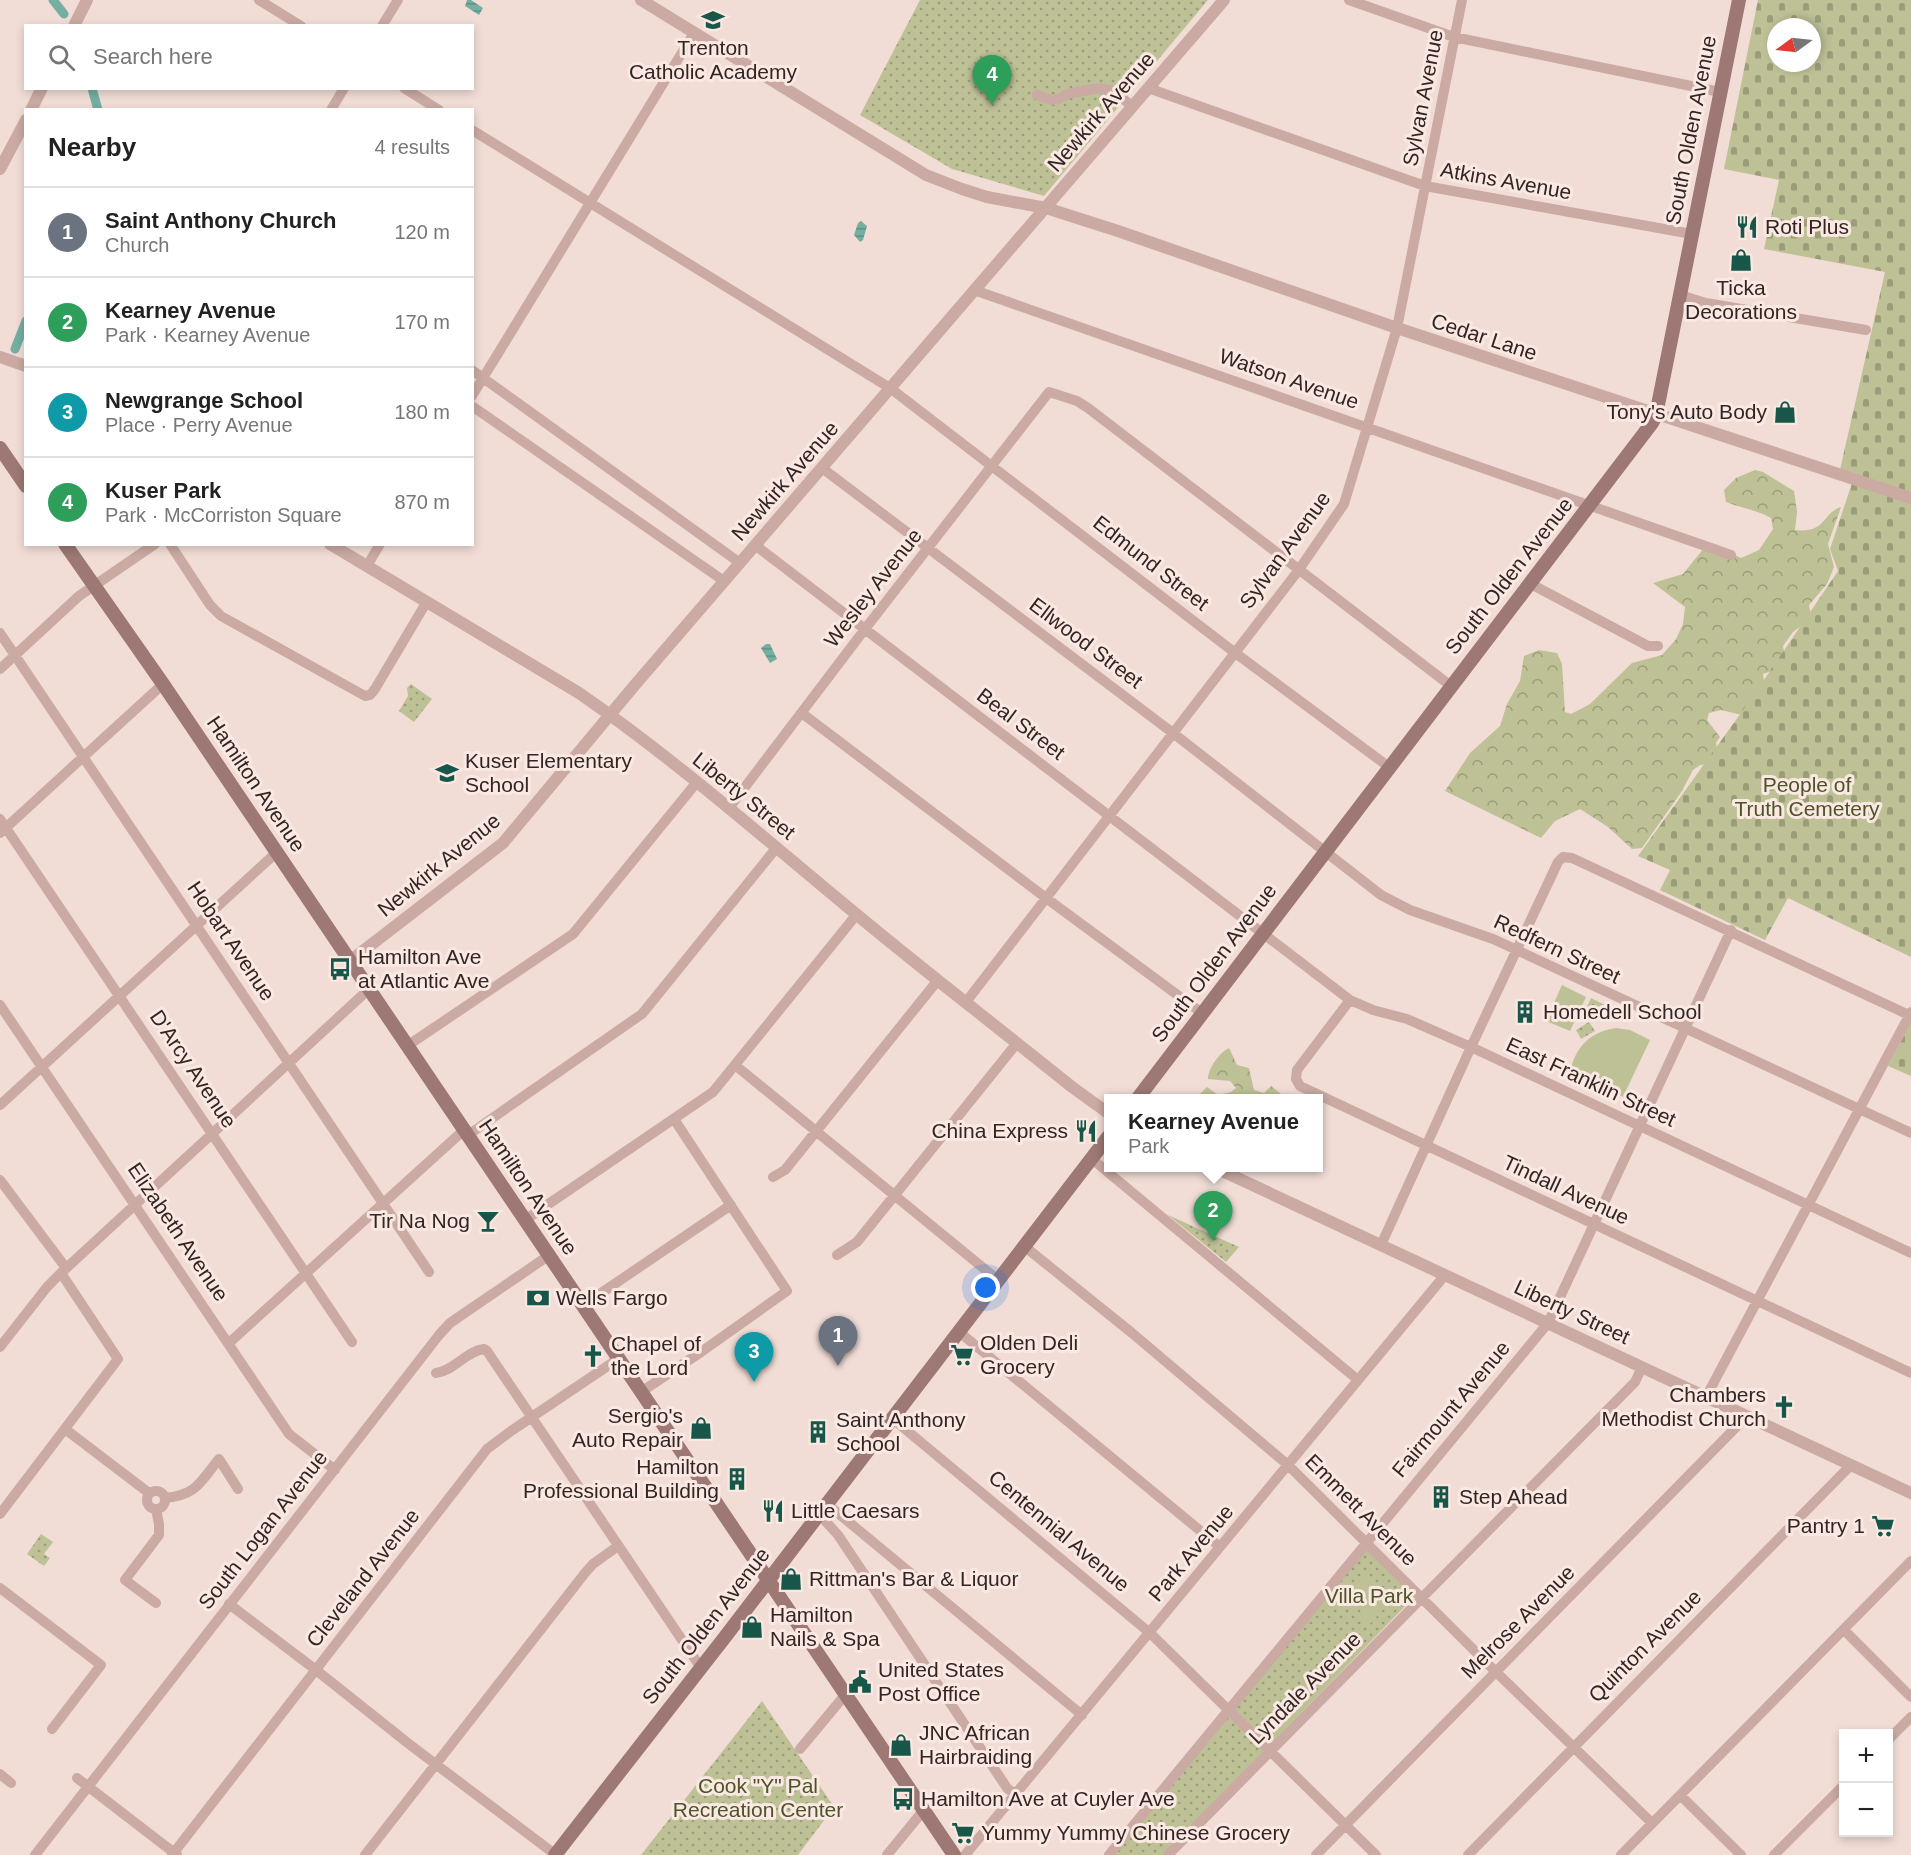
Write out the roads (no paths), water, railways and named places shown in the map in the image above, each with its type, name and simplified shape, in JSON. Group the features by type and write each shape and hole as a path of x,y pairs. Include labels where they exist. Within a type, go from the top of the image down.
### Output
{"main road":[{"name":"South Olden Avenue","path":"1141,1094 1652,423 1656,415 1739,0"},
{"path":"0,448 24,483"},
{"name":"Hamilton Avenue","path":"66,546 277,852 954,1855"},
{"name":"South Olden Avenue","path":"555,1855 1104,1142"}],"street":[{"path":"75,24 87,0"},
{"path":"259,0 298,24"},
{"path":"383,24 398,0"},
{"name":"Cedar Lane","path":"641,0 926,175 987,197 1046,208 1656,415 1911,498"},
{"name":"Newkirk Avenue","path":"350,960 503,843 724,581 1224,0"},
{"path":"1349,0 1454,37 1720,93"},
{"name":"Sylvan Avenue","path":"966,1002 1298,571 1344,504 1397,328 1462,0"},
{"path":"474,393 694,33"},
{"path":"1037,95 1052,100 1082,90 1099,88 1113,91 1132,106"},
{"name":"Atkins Avenue","path":"1148,88 1425,186 1692,234"},
{"path":"32,108 41,90"},
{"path":"332,108 343,90"},
{"path":"407,90 436,108"},
{"path":"0,170 24,124"},
{"name":"Edmund Street","path":"474,131 890,388 1234,652 1389,767"},
{"name":"Watson Avenue","path":"974,290 1731,555"},
{"path":"1680,295 1706,303 1866,330"},
{"path":"0,357 23,364"},
{"path":"474,371 740,563"},
{"name":"Wesley Avenue","path":"729,808 1049,392 1077,401 1088,408 1298,571"},
{"path":"474,407 724,581"},
{"name":"Ellwood Street","path":"822,468 1326,850"},
{"name":"Beal Street","path":"755,545 1263,933"},
{"path":"0,669 93,586 152,546"},
{"path":"171,546 210,604 221,616 359,694 370,695 426,603"},
{"name":"Liberty Street","path":"333,546 579,693 610,715 697,782 856,914 1104,1111"},
{"path":"367,566 379,546"},
{"path":"1298,571 1451,686"},
{"path":"1529,583 1648,646 1658,646"},
{"name":"Hobart Avenue","path":"0,633 429,1272"},
{"path":"2,826 83,757 163,684"},
{"path":"803,714 1202,1013"},
{"path":"407,1046 573,934 697,782"},
{"name":"D'Arcy Avenue","path":"2,826 120,996 352,1342"},
{"path":"229,1343 383,1203 466,1133 642,1014 777,847"},
{"name":"Redfern Street","path":"1326,850 1381,895 1396,904 1493,939 1911,1133"},
{"path":"0,1105 277,852"},
{"path":"1381,1245 1471,1047 1558,862 1563,857 1572,858 1910,1014 1706,1397"},
{"path":"525,1220 713,1092 856,914"},
{"name":"Fairmount Avenue","path":"1109,1855 1548,1323 1731,930"},
{"name":"East Franklin Street","path":"1263,933 1350,1000 1373,1010 1407,1019 1471,1047 1911,1252"},
{"path":"773,1177 783,1172 938,980"},
{"path":"0,1347 47,1287 64,1270 369,989"},
{"name":"Tindall Avenue","path":"1316,1094 1300,1086 1296,1079 1297,1070 1350,1000"},
{"name":"Elizabeth Avenue","path":"0,1005 292,1438 335,1470"},
{"path":"837,1256 857,1242 1017,1043"},
{"path":"735,1065 998,1280"},
{"name":"Tindall Avenue","path":"1323,1097 1911,1373"},
{"path":"641,1392 787,1291 674,1119"},
{"path":"1092,1159 1104,1169"},
{"path":"1108,1172 1358,1380"},
{"name":"Liberty Street","path":"1227,1172 1911,1493"},
{"path":"0,1180 64,1270 118,1359 0,1514"},
{"path":"582,1306 730,1205"},
{"name":"Emmett Avenue","path":"1024,1246 1132,1333 1288,1465 1652,1823"},
{"name":"South Logan Avenue","path":"34,1855 385,1403 450,1323 548,1256"},
{"name":"Park Avenue","path":"965,1855 1445,1275"},
{"path":"958,1331 1221,1547"},
{"path":"436,1373 448,1370 478,1350 487,1351 701,1668"},
{"name":"Cleveland Avenue","path":"174,1854 487,1449 618,1359"},
{"name":"Lyndale Avenue","path":"1168,1855 1635,1382 1642,1367"},
{"name":"Melrose Avenue","path":"1316,1855 1747,1416"},
{"name":"Centennial Avenue","path":"893,1419 1150,1633 1376,1855"},
{"path":"65,1429 149,1494"},
{"path":"165,1498 179,1497 191,1492 219,1459 238,1489"},
{"name":"Quinton Avenue","path":"1468,1855 1851,1465"},
{"path":"156,1509 148,1504 149,1494 159,1491 165,1498"},
{"path":"156,1509 164,1504 165,1498"},
{"path":"156,1509 159,1535 125,1580 156,1603"},
{"path":"823,1509 861,1532 1082,1715"},
{"path":"823,1509 831,1526 1007,1788 1016,1795"},
{"path":"842,1542 848,1534 861,1532"},
{"path":"365,1855 585,1573 593,1564 618,1546"},
{"path":"1621,1855 1911,1561"},
{"path":"0,1588 101,1665 52,1729"},
{"path":"229,1604 555,1855"},
{"path":"1844,1630 1911,1697"},
{"path":"800,1749 845,1695"},
{"path":"1893,1735 1911,1717"},
{"path":"0,1774 11,1783"},
{"path":"77,1778 174,1854"},
{"path":"1774,1855 1839,1790"},
{"path":"1680,1794 1741,1855"},
{"path":"887,1855 923,1810"}],"water":[{"path":"467,0 483,8 479,15 465,6"},
{"path":"861,221 867,226 863,240 860,242 854,235"},
{"path":"770,644 777,659 770,663 761,648"}],"waterway":[{"path":"53,0 64,14"},
{"path":"93,90 97,108"},
{"path":"15,349 24,326"}],"place":[{"name":"Trenton Catholic Academy","path":"713,20"},
{"name":"Kuser Park","path":"992,105"},
{"name":"Roti Plus","path":"1747,227"},
{"name":"Ticka Decorations","path":"1741,260"},
{"name":"Tony's Auto Body","path":"1785,412"},
{"name":"Kuser Elementary School","path":"447,773"},
{"name":"Hamilton Ave at Atlantic Ave","path":"340,969"},
{"name":"Homedell School","path":"1525,1012"},
{"name":"China Express","path":"1086,1131"},
{"name":"Tir Na Nog","path":"488,1221"},
{"name":"Kearney Avenue","path":"1213,1241"},
{"name":"Wells Fargo","path":"538,1298"},
{"name":"Olden Deli Grocery","path":"962,1355"},
{"name":"Chapel of the Lord","path":"593,1356"},
{"name":"Saint Anthony Church","path":"838,1366"},
{"name":"Newgrange School","path":"754,1382"},
{"name":"Chambers Methodist Church","path":"1784,1407"},
{"name":"Sergio's Auto Repair","path":"701,1428"},
{"name":"Saint Anthony School","path":"818,1432"},
{"name":"Hamilton Professional Building","path":"737,1479"},
{"name":"Step Ahead","path":"1441,1497"},
{"name":"Little Caesars","path":"773,1511"},
{"name":"Pantry 1","path":"1883,1526"},
{"name":"Rittman's Bar & Liquor","path":"791,1579"},
{"name":"Hamilton Nails & Spa","path":"752,1627"},
{"name":"United States Post Office","path":"860,1682"},
{"name":"JNC African Hairbraiding","path":"901,1745"},
{"name":"Hamilton Ave at Cuyler Ave","path":"903,1799"},
{"name":"Yummy Yummy Chinese Grocery","path":"963,1833"}],"park label":[{"name":"People of Truth Cemetery","path":"1807,797"},
{"name":"Villa Park","path":"1369,1596"},
{"name":"Cook \"Y\" Pal Recreation Center","path":"758,1798"}]}
